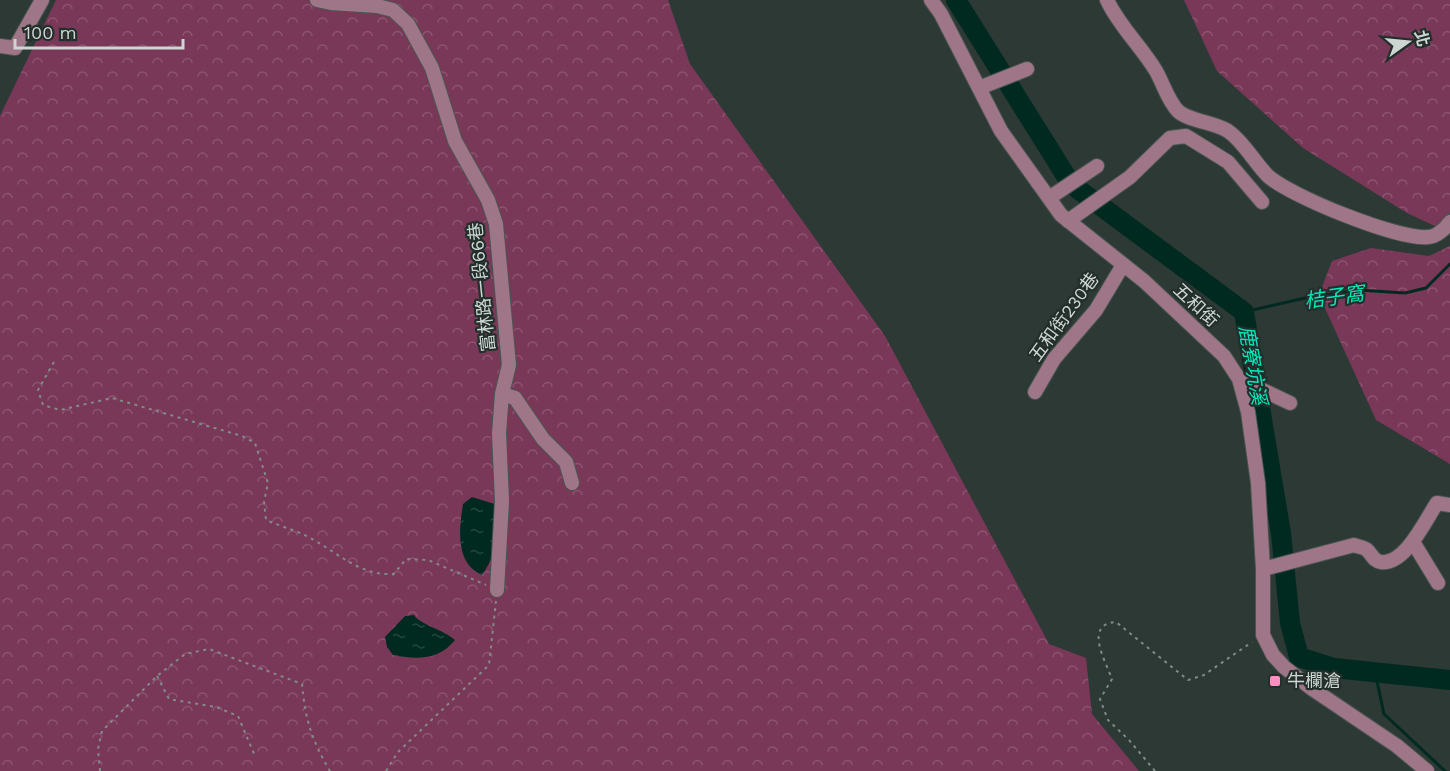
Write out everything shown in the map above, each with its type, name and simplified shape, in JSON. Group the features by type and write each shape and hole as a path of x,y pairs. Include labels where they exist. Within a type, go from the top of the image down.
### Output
{"street":[{"path":"0,46 15,48 42,0"},
{"name":"富林路一段66巷","path":"317,0 377,6 393,10 408,24 432,68 455,141 488,200 496,224 509,365 502,394 499,433 502,501 497,590"},
{"name":"五和街","path":"931,0 941,14 1001,131 1049,198 1069,220 1224,356 1239,379 1248,411 1258,483 1263,569 1263,635"},
{"path":"1107,0 1114,15 1155,70 1177,110 1184,115 1213,123 1231,133 1269,177 1297,194 1385,229 1414,237 1431,237 1450,222"},
{"path":"979,88 1027,69"},
{"path":"1069,220 1122,183 1170,138 1186,136 1228,162 1262,202"},
{"path":"1049,198 1097,166"},
{"name":"五和街230巷","path":"1035,392 1054,359 1096,310 1123,265"},
{"path":"1239,379 1290,403"},
{"path":"502,394 514,398 543,438 566,462 572,483"},
{"path":"1263,569 1354,545 1366,549 1375,560 1381,562 1405,553 1437,503 1450,505"},
{"path":"1413,542 1438,583"},
{"path":"1263,635 1274,656 1284,667 1397,746 1427,771"}],"path":[{"path":"54,362 38,390 43,405 60,410 112,398 242,436 255,443 268,483 264,502 266,520 312,538 348,562 377,575 394,574 406,559 428,560 497,590 489,665 398,752 386,771"},
{"path":"1155,771 1129,740 1108,720 1100,699 1112,679 1097,640 1100,630 1107,623 1116,622 1188,680 1204,675 1263,635"},
{"path":"100,771 98,749 102,731 157,676 185,654 209,649 302,684 304,711 315,746 330,771"},
{"path":"157,676 169,699 216,707 238,716 255,756"}],"green space":[{"path":"56,0 668,0 690,64 885,336 1049,644 1086,658 1092,714 1139,771 0,771 0,116"},
{"path":"1184,0 1450,0 1450,233 1407,213 1303,148 1217,71"},
{"path":"1450,246 1450,464 1376,420 1319,295 1332,261 1371,248 1429,256"}],"water":[{"path":"472,497 498,505 494,550 482,575 473,570 467,562 461,544 460,524 463,504"},
{"path":"414,615 455,640 449,647 427,657 411,658 393,655 387,647 385,637 405,616"}],"waterway":[{"name":"鹿寮坑溪","path":"956,0 1071,184 1244,312 1281,533 1290,623 1299,657 1334,668 1450,680"},
{"name":"桔子窩","path":"1244,312 1305,298 1358,290 1405,293 1426,288 1450,264"},
{"path":"1375,672 1384,714 1445,771"}],"place":[{"name":"牛欄滄","path":"1275,681"}]}
